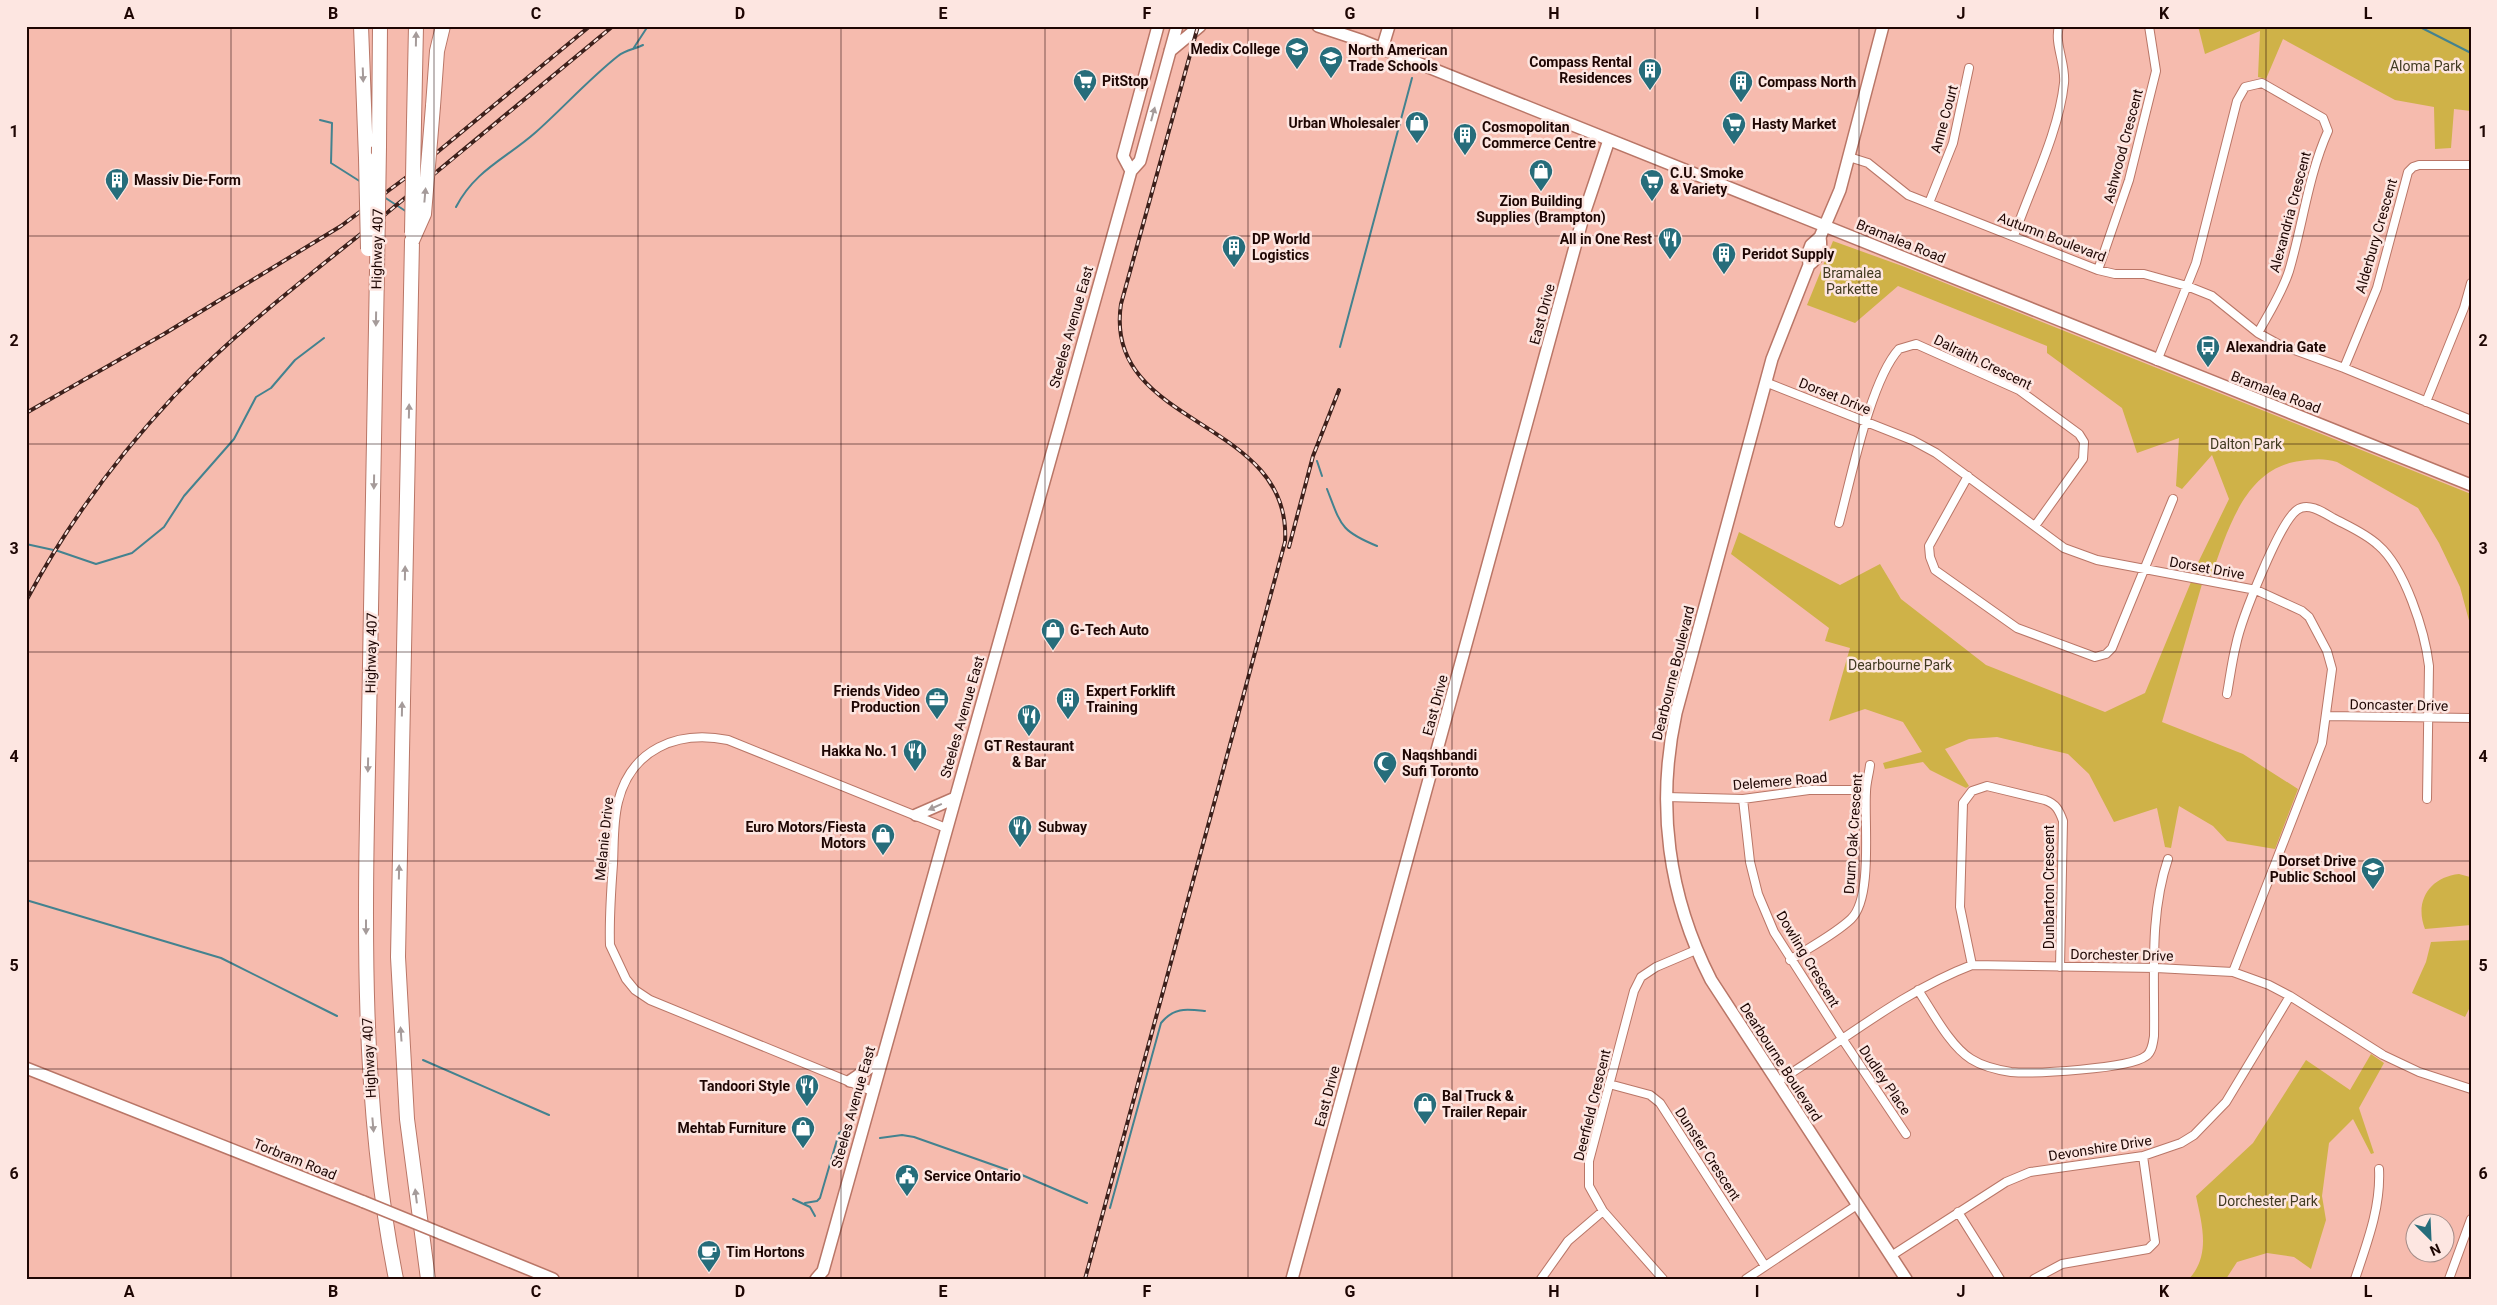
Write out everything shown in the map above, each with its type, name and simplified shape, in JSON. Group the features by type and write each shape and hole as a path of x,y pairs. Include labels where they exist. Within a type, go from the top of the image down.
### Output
{"highway":[{"path":"361,26 368,253 376,270"},
{"name":"Highway 407","path":"380,26 366,876 367,1014 376,1153 396,1279"},
{"path":"416,26 398,956 407,1119 428,1279"},
{"path":"412,241 424,214 437,50 443,26"}],"main road":[{"name":"Steeles Avenue East","path":"822,1276 872,1091 1130,171 1140,161 1177,26"},
{"path":"1170,51 1200,26"},
{"name":"Bramalea Road","path":"1318,26 1382,49 2471,485"},
{"path":"1382,49 1389,26"},
{"name":"Dearbourne Boulevard","path":"1883,26 1840,190 1820,237 1822,249 1818,257 1809,265 1779,340 1765,382 1676,713 1668,755 1666,797 1672,867 1683,914 1696,950 1718,993 1906,1279"},
{"name":"Steeles Avenue East","path":"1130,171 1123,156 1154,29"},
{"name":"East Drive","path":"1292,1279 1584,214 1609,140"},
{"path":"916,815 955,798"},
{"path":"850,1080 882,1060"},
{"name":"Torbram Road","path":"26,1068 553,1279"}],"street":[{"path":"2014,236 2045,153 2061,100 2064,82 2059,26"},
{"name":"Ashwood Crescent","path":"2098,270 2129,180 2156,71 2149,26"},
{"name":"Anne Court","path":"1929,203 1953,143 1969,68"},
{"name":"Alexandria Crescent","path":"2187,286 2196,263 2237,101 2245,88 2262,83 2323,118 2328,131 2315,160 2289,270 2282,290 2258,333"},
{"name":"Autumn Boulevard","path":"1849,157 1868,163 1908,195 2098,270 2114,274 2144,274 2187,286 2212,296 2258,333 2304,354 2344,368 2471,420"},
{"name":"Alderbury Crescent","path":"2344,368 2377,288 2408,172 2413,167 2419,165 2471,165"},
{"path":"2426,402 2464,308 2471,283"},
{"path":"2158,361 2187,286"},
{"name":"Dalraith Crescent","path":"1867,422 1875,395 1892,356 1899,349 1907,345 1916,344 1927,348 2019,390 2079,434 2084,442 2083,459 2079,466 2035,526"},
{"name":"Dorset Drive","path":"1765,382 1867,422 1936,453 2069,550 2097,560 2256,590 2302,610 2315,624 2332,669 2327,716 2318,758 2233,972"},
{"path":"1839,523 1867,422"},
{"path":"1968,476 1929,546 1935,570 1979,603 2017,628 2095,657 2106,654 2112,648 2173,499"},
{"path":"2227,694 2236,645 2256,590 2284,528 2297,511 2303,508 2316,509 2369,537 2385,552 2401,579 2418,619 2426,645 2428,666 2427,799"},
{"name":"Doncaster Drive","path":"2327,716 2471,718"},
{"name":"Melanie Drive","path":"872,1091 850,1080 664,1006 643,995 630,984 618,966 610,944 617,804 630,773 654,750 682,738 707,736 728,740 946,828"},
{"name":"Drum Oak Crescent","path":"1790,960 1851,920 1859,909 1866,859 1866,790 1870,765"},
{"name":"Dunbarton Crescent","path":"1972,965 1960,907 1964,803 1972,791 1987,786 2044,800 2053,803 2059,810 2063,821 2060,967"},
{"name":"Delemere Road","path":"1666,797 1743,799 1809,790 1866,790"},
{"name":"Dowling Crescent","path":"1743,799 1750,862 1758,894 1774,932 1790,960 1843,1040"},
{"path":"1918,990 1960,1050 1973,1060 2012,1072 2066,1072 2134,1062 2147,1056 2152,1047 2154,1036 2156,908 2159,886 2168,859"},
{"name":"Deerfield Crescent","path":"1663,1279 1604,1211 1590,1186 1589,1161 1634,991 1641,977 1656,967 1696,950"},
{"name":"Dorchester Drive","path":"1777,1082 1918,990 1945,975 1972,965 2156,968 2233,972 2268,985 2290,996 2383,1055 2419,1072 2471,1089"},
{"name":"Devonshire Drive","path":"1891,1256 2006,1182 2030,1172 2143,1156 2181,1143 2205,1126 2226,1102 2290,996"},
{"name":"Dudley Place","path":"1843,1040 1906,1134"},
{"name":"Dunster Crescent","path":"1608,1084 1650,1094 1660,1104 1765,1266"},
{"path":"2034,1279 2062,1264 2148,1249 2153,1246 2155,1242 2143,1156"},
{"path":"2355,1279 2371,1231 2378,1196 2379,1169"},
{"path":"1746,1279 1857,1205"},
{"path":"1541,1279 1568,1241 1604,1211"},
{"path":"1958,1212 2000,1279"},
{"path":"2450,1279 2467,1244 2471,1219"}],"green space":[{"name":"Aloma Park","path":"2198,26 2471,26 2471,111 2454,109 2451,148 2435,149 2434,107 2395,100 2283,39 2266,79 2258,77 2260,31 2205,54"},
{"name":"Dalton Park","path":"1833,241 1905,267 2471,494 2471,628 2460,587 2439,543 2418,508 2337,462 2332,461 2319,459 2300,461 2281,466 2265,476 2241,504 2224,540 2211,576 2193,573 2229,499 2212,455 2182,489 2176,486 2179,438 2137,453 2122,408 2047,353 2047,346 1898,286 1855,323 1807,305"},
{"name":"Dearbourne Park","path":"1739,532 1840,585 1880,564 1901,599 1986,665 2105,712 2145,693 2191,582 2202,584 2162,722 2243,754 2298,789 2275,849 2227,841 2213,826 2179,806 2171,848 2165,847 2157,808 2114,822 2089,774 2068,754 1997,737 1969,739 1945,749 1969,786 1966,788 1930,770 1923,762 1885,769 1883,763 1922,752 1903,722 1865,709 1829,721 1850,648 1825,641 1829,628 1731,554"},
{"path":"2459,874 2470,877 2471,925 2425,929 2422,909 2423,900 2427,892 2440,880"},
{"path":"2471,940 2471,1005 2465,1017 2412,993 2426,962 2431,942"},
{"name":"Dorchester Park","path":"2371,1054 2384,1063 2359,1108 2374,1153 2371,1154 2353,1119 2329,1143 2322,1196 2326,1220 2311,1269 2294,1257 2267,1253 2237,1262 2226,1279 2189,1279 2196,1270 2200,1260 2203,1239 2196,1196 2253,1143 2306,1060 2350,1090"}],"waterway":[{"path":"633,49 648,26"},
{"path":"2418,26 2471,53"},
{"path":"456,207 472,183 492,165 536,132 607,65 624,52 643,45"},
{"path":"1340,347 1412,78"},
{"path":"320,120 332,123 331,163 361,182"},
{"path":"384,197 407,212"},
{"path":"26,544 58,551 96,564 132,553 164,527 184,496 234,439 256,397 271,388 295,360 324,338"},
{"path":"1317,461 1322,476"},
{"path":"1327,489 1343,525 1356,536 1377,546"},
{"path":"26,900 221,958 337,1016"},
{"path":"1110,1208 1161,1023 1171,1014 1181,1010 1205,1011"},
{"path":"423,1060 549,1115"},
{"path":"805,1203 817,1201 820,1198 839,1133 842,1131"},
{"path":"880,1138 902,1135 914,1137 1022,1175 1087,1203"},
{"path":"793,1199 810,1207 815,1216"}],"railway":[{"path":"26,413 164,334 341,226 412,173 590,26"},
{"path":"26,601 58,546 112,468 174,396 198,372 275,303 613,26"},
{"path":"1085,1279 1285,542 1279,501 1260,470 1232,444 1167,401 1140,376 1123,345 1121,304 1198,26"},
{"path":"1289,547 1313,456 1339,390"}],"place":[{"name":"Medix College","path":"1297,70"},
{"name":"North American Trade Schools","path":"1331,79"},
{"name":"Compass Rental Residences","path":"1650,91"},
{"name":"PitStop","path":"1085,102"},
{"name":"Compass North","path":"1741,103"},
{"name":"Urban Wholesaler","path":"1417,144"},
{"name":"Hasty Market","path":"1734,145"},
{"name":"Cosmopolitan Commerce Centre","path":"1465,156"},
{"name":"Zion Building Supplies (Brampton)","path":"1541,192"},
{"name":"Massiv Die-Form","path":"117,201"},
{"name":"C.U. Smoke & Variety","path":"1652,202"},
{"name":"All in One Rest","path":"1670,260"},
{"name":"DP World Logistics","path":"1234,268"},
{"name":"Peridot Supply","path":"1724,275"},
{"name":"Alexandria Gate","path":"2208,368"},
{"name":"G-Tech Auto","path":"1053,651"},
{"name":"Friends Video Production","path":"937,720"},
{"name":"Expert Forklift Training","path":"1068,720"},
{"name":"GT Restaurant & Bar","path":"1029,737"},
{"name":"Hakka No. 1","path":"915,772"},
{"name":"Naqshbandi Sufi Toronto","path":"1385,784"},
{"name":"Subway","path":"1020,848"},
{"name":"Euro Motors/Fiesta Motors","path":"883,856"},
{"name":"Dorset Drive Public School","path":"2373,890"},
{"name":"Tandoori Style","path":"807,1107"},
{"name":"Bal Truck & Trailer Repair","path":"1425,1125"},
{"name":"Mehtab Furniture","path":"803,1149"},
{"name":"Service Ontario","path":"907,1197"},
{"name":"Tim Hortons","path":"709,1273"}],"park label":[{"name":"Bramalea Parkette","path":"1852,282"}]}
